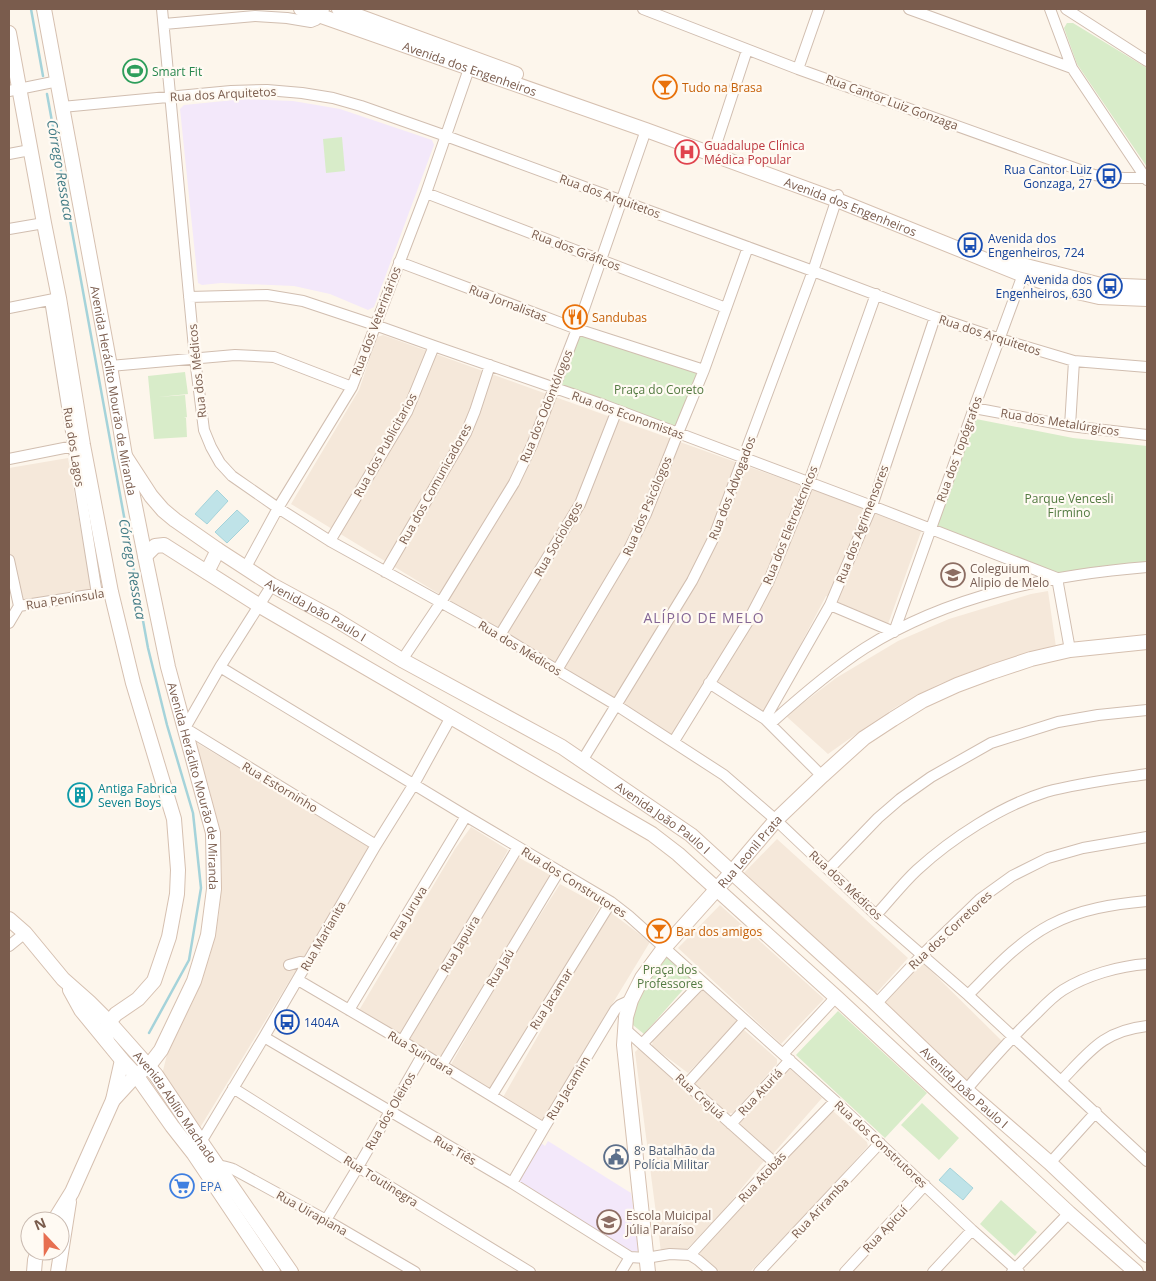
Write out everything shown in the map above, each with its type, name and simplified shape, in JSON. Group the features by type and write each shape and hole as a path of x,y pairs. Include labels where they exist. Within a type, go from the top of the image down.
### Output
{"main road":[{"name":"Avenida Heráclito Mourão de Miranda","path":"44,9 125,456 145,556 168,667 213,833 214,889 208,935 194,981 152,1071 136,1075 113,1100"},
{"name":"Avenida dos Engenheiros","path":"300,9 322,13 471,63 714,151 1025,270 1060,288 1099,297 1147,299"},
{"name":"Avenida dos Engenheiros","path":"339,9 471,63 646,130 714,151"},
{"name":"Avenida Heráclito Mourão de Miranda","path":"9,34 14,90 30,150 44,224 54,299 104,593 174,819 178,870 177,894 170,937 154,981 138,999 116,1014 109,1022"},
{"name":"Avenida dos Engenheiros","path":"1025,270 1100,285 1147,287"},
{"name":"Avenida João Paulo I","path":"125,456 162,510 218,550 272,585 333,618 402,660 562,747 692,835 876,1004 966,1090 1050,1163 1147,1255"},
{"name":"Avenida João Paulo I","path":"145,556 155,546 164,545 260,606 652,834 678,854 836,997 1069,1213 1136,1272"},
{"path":"207,572 218,550"},
{"name":"Rua Leonil Prata","path":"648,1272 624,1045 628,1007 642,978 664,948 776,820 864,738 893,718 922,701 957,685 1031,659 1070,650 1147,642"},
{"name":"Avenida Abílio Machado","path":"9,919 25,933 64,979 109,1022 152,1071 197,1148 291,1272"},
{"name":"Avenida Abílio Machado","path":"64,979 82,1010 197,1148"},
{"path":"107,1041 105,1034 109,1022"},
{"path":"60,1211 89,1156 113,1100 122,1060"},
{"path":"113,1100 135,1092 151,1095"},
{"name":"Avenida Abílio Machado","path":"212,1169 273,1272"},
{"path":"67,1211 70,1194"},
{"path":"26,1272 36,1261"}],"street":[{"name":"Rua dos Médicos","path":"162,9 195,359 204,430 220,463 232,476 330,541 500,635 674,741 724,775 776,820 876,915 1013,1036 1147,1161"},
{"name":"Rua Cantor Luiz Gonzaga","path":"643,9 798,69 1094,175 1146,179"},
{"path":"798,69 819,9"},
{"path":"909,9 1072,68"},
{"path":"1050,9 1072,68 1146,179"},
{"path":"1066,9 1147,61"},
{"path":"164,24 255,16 311,22 316,20 322,13"},
{"path":"714,151 747,50"},
{"name":"Rua dos Veterinários","path":"246,567 278,508 352,386 426,193 471,63"},
{"path":"14,90 58,81"},
{"name":"Rua dos Arquitetos","path":"62,107 232,91 267,90 333,98 446,136 1000,339 1074,362 1147,367"},
{"name":"Rua dos Odontólogos","path":"402,660 441,602 514,483 532,446 577,329 646,130"},
{"path":"9,154 30,150"},
{"name":"Rua dos Gráficos","path":"426,193 726,308"},
{"name":"Rua dos Advogados","path":"582,761 692,581 713,539 813,271 838,197"},
{"path":"9,229 44,224"},
{"name":"Rua dos Psicólogos","path":"557,670 629,549 646,514 704,370 748,247"},
{"name":"Rua Jornalistas","path":"399,262 577,329 704,370"},
{"name":"Rua dos Topógrafos","path":"894,632 1025,270"},
{"name":"Rua dos Eletrotécnicos","path":"674,741 747,623 768,582 809,482 876,294"},
{"name":"Rua dos Economistas","path":"189,297 267,295 303,301 617,410 931,528 1057,578"},
{"path":"9,308 54,299"},
{"name":"Rua dos Agrimensores","path":"767,722 830,605 872,506 936,317"},
{"name":"Rua dos Publicitarios","path":"330,541 407,412 434,346"},
{"path":"110,366 235,355 274,357 352,386"},
{"path":"1070,426 1074,362"},
{"name":"Rua dos Comunicadores","path":"386,572 466,433 490,366"},
{"name":"Rua dos Metalúrgicos","path":"974,408 1070,426 1147,435"},
{"name":"Rua Sociologos","path":"500,635 580,504 617,410"},
{"path":"9,459 78,445"},
{"path":"9,560 12,586 19,606 9,623"},
{"path":"767,722 865,648 928,616 970,600 1057,578 1116,569 1147,567"},
{"path":"1057,578 1070,650"},
{"path":"185,728 220,667 272,585"},
{"name":"Rua Península","path":"19,606 104,593"},
{"path":"830,605 894,632"},
{"name":"Rua dos Construtores","path":"220,667 611,902 835,1101 1015,1271"},
{"path":"709,683 767,722 822,776"},
{"path":"829,869 900,798 930,777 991,743 1058,722 1098,714 1147,710"},
{"name":"Rua Marianita","path":"197,1148 414,784 451,717"},
{"name":"Rua Estorninho","path":"185,728 376,845"},
{"path":"876,915 917,870 983,820 1015,804 1046,792 1094,781 1147,774"},
{"name":"Rua Juruva","path":"350,1010 466,816"},
{"name":"Rua dos Corretores","path":"876,1004 922,955 980,899 1012,876 1048,858 1083,848 1147,838"},
{"name":"Rua Japuira","path":"402,1041 518,847"},
{"name":"Rua Jaú","path":"442,1065 559,871"},
{"path":"968,995 1008,955 1050,925 1099,907 1147,901"},
{"name":"Rua Jacamar","path":"492,1095 611,902"},
{"path":"9,946 25,933"},
{"path":"289,965 300,962 307,963"},
{"path":"966,1090 1013,1036 1053,997 1072,985 1093,976 1114,969 1147,964"},
{"name":"Rua Suindara","path":"298,980 544,1128"},
{"path":"642,1044 702,982"},
{"name":"Rua Aturiá","path":"731,1124 836,997"},
{"name":"Rua Jacamim","path":"512,1183 615,1010 620,1005 631,1000"},
{"path":"687,1084 744,1021"},
{"path":"1061,1081 1100,1042 1117,1033 1135,1027 1147,1026"},
{"name":"Rua Crejuá","path":"625,1029 775,1163"},
{"name":"Rua Tiês","path":"264,1037 512,1183 630,1257 646,1258 670,1254 690,1255"},
{"name":"Rua dos Oleiros","path":"326,1220 423,1054"},
{"name":"Rua Toutinegra","path":"233,1088 530,1272"},
{"name":"Rua Atobás","path":"690,1255 835,1101"},
{"path":"1050,1163 1096,1112"},
{"name":"Rua Ariramba","path":"759,1272 880,1143"},
{"name":"Rua Uirapiana","path":"212,1169 224,1166 233,1169 326,1220 410,1271"},
{"name":"Rua Apicuí","path":"845,1272 926,1185"},
{"path":"1015,1271 1069,1213"},
{"path":"933,1272 972,1230"},
{"path":"690,1255 712,1272"},
{"path":"621,1272 630,1257"}],"shaded area":[{"path":"244,99 293,101 340,109 432,140 434,145 374,307 368,310 330,294 294,286 221,283 202,285 198,283 180,109 184,105"},
{"path":"383,335 922,529 887,627 826,596 765,712 707,676 673,736 291,504 359,390 377,337"},
{"path":"68,458 92,592 19,605 9,548 9,468"},
{"path":"1048,591 1056,647 1052,650 1005,660 939,684 896,707 828,754 786,716 836,678 898,641 949,619 1031,594"},
{"path":"197,743 371,847 198,1131 162,1075 168,1050 210,956 219,914 222,872 217,825 209,787 195,745"},
{"path":"471,827 508,850 403,1039 358,1012 455,849"},
{"path":"777,839 908,958 872,998 741,876"},
{"path":"516,856 552,876 444,1065 408,1042 467,944"},
{"path":"560,884 600,906 492,1093 449,1068 505,970"},
{"path":"720,905 824,999 781,1044 678,948"},
{"path":"609,911 650,942 588,1044 543,1124 502,1099"},
{"path":"920,960 1003,1042 964,1085 879,1005"},
{"path":"700,988 737,1021 688,1073 652,1046 653,1037"},
{"path":"743,1029 777,1059 777,1064 733,1113 727,1114 696,1086 695,1081"},
{"path":"639,1048 690,1092 764,1161 724,1210 684,1252 661,1252 635,1052"},
{"path":"787,1066 822,1098 772,1155 736,1122"},
{"path":"826,1110 833,1111 867,1142 868,1146 750,1272 720,1272 698,1250"},
{"name":"Escola Muicipal Júlia Paraíso","path":"548,1141 631,1193 640,1251 631,1252 517,1182 541,1143 545,1146"}],"green space":[{"path":"1067,23 1073,23 1147,68 1147,167 1077,64 1064,28"},
{"path":"342,137 345,171 326,173 323,139"},
{"name":"Praça do Coreto","path":"577,329 704,370 680,432 554,388"},
{"path":"185,372 188,394 158,397 185,395 187,417 184,418 186,418 187,437 154,439 148,376"},
{"name":"Parque Vencesli Firmino","path":"976,419 1073,438 1147,446 1147,564 1059,574 936,526"},
{"name":"Praça dos Professores","path":"666,946 697,974 644,1034 628,1021 639,991"},
{"path":"838,1011 927,1093 885,1138 796,1055"},
{"path":"922,1103 959,1138 939,1160 901,1125"},
{"path":"1001,1200 1037,1232 1015,1256 980,1224"}],"water":[{"path":"217,490 228,501 207,524 195,514"},
{"path":"237,510 249,521 227,543 215,532"},
{"path":"950,1168 973,1188 963,1200 939,1180"}],"waterway":[{"name":"Córrego Ressaca","path":"31,9 43,76"},
{"name":"Córrego Ressaca","path":"47,94 148,648 167,725 193,813 201,888 189,960 149,1033"}],"place":[{"name":"Smart Fit","path":"135,71"},
{"name":"Tudo na Brasa","path":"665,87"},
{"name":"Guadalupe Clínica Médica Popular","path":"687,152"},
{"name":"Rua Cantor Luiz Gonzaga, 27","path":"1109,176"},
{"name":"Avenida dos Engenheiros, 724","path":"970,245"},
{"name":"Avenida dos Engenheiros, 630","path":"1110,286"},
{"name":"Sandubas","path":"575,317"},
{"name":"Coleguium Alipio de Melo","path":"953,575"},
{"name":"Antiga Fabrica Seven Boys","path":"80,795"},
{"name":"Bar dos amigos","path":"659,931"},
{"name":"1404A","path":"287,1022"},
{"name":"8º Batalhão da Polícia Militar","path":"616,1157"},
{"name":"EPA","path":"182,1186"},
{"name":"Escola Muicipal Júlia Paraíso","path":"609,1222"}],"district":[{"name":"ALÍPIO DE MELO","path":"704,617"}]}
